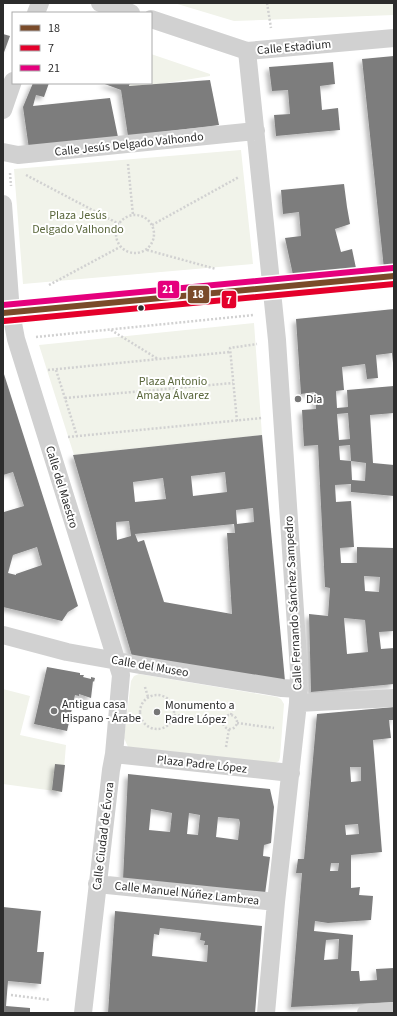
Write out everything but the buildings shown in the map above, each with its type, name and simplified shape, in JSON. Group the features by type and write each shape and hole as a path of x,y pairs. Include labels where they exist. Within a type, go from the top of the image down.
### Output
{"street":[{"path":"100,3 128,12"},
{"name":"Calle Estadium","path":"152,20 247,51 394,38"},
{"path":"247,51 272,288"},
{"path":"3,110 12,84"},
{"name":"Calle Jesús Delgado Valhondo","path":"14,157 256,132"},
{"path":"3,204 7,313 394,276"},
{"name":"Calle Fernando Sánchez Sampedro","path":"266,1013 276,902 295,731 299,671 277,340 272,288"},
{"name":"Calle del Maestro","path":"7,313 117,660"},
{"name":"Calle del Museo","path":"3,635 67,652 282,688 298,696 394,698"},
{"name":"Calle Ciudad de Évora","path":"82,1013 110,770 114,754 121,675 117,660"},
{"name":"Plaza Padre López","path":"114,754 290,773"},
{"name":"Calle Manuel Núñez Lambrea","path":"97,884 276,902"},
{"path":"366,1013 394,1011"}],"path":[{"path":"267,3 274,48"},
{"path":"11,188 10,165 14,157"},
{"path":"14,157 20,172 119,224"},
{"path":"128,163 133,215"},
{"path":"152,225 241,176"},
{"path":"133,215 144,217 149,220 152,225 155,236 154,241 147,250 136,254 125,250 120,247 116,236 119,224 123,220 133,215"},
{"path":"47,286 120,247"},
{"path":"147,250 223,271"},
{"path":"16,339 275,313"},
{"path":"111,330 158,359"},
{"path":"237,421 230,348 277,340"},
{"path":"26,372 230,352"},
{"path":"56,370 77,436"},
{"path":"65,398 233,383"},
{"path":"47,439 282,416"},
{"path":"159,695 170,701 174,708 174,715 173,720 168,726 161,730 155,730 149,728 143,723 140,717 140,709 143,702 148,697 159,695"},
{"path":"230,714 236,718 237,723 235,728 228,730 224,727 222,721 225,716 230,714"},
{"path":"174,715 222,721"},
{"path":"237,723 295,731"},
{"path":"11,996 50,1000"}],"green space":[{"path":"174,3 394,3 394,15 234,21"},
{"path":"152,54 210,74 210,76 129,89 130,84 152,84"},
{"name":"Plaza Jesús Delgado Valhondo","path":"241,150 253,264 23,284 14,169"},
{"name":"Plaza Antonio Amaya Álvarez","path":"254,323 262,435 74,455 39,345"},
{"path":"139,674 277,697 281,699 284,704 279,761 275,763 128,747 124,738 131,681 134,676"},
{"path":"3,689 30,696 20,735 66,745 62,792 3,784"}],"transit line":[{"name":"21","path":"3,305 393,268"},
{"name":"18","path":"3,313 394,276"},
{"name":"7","path":"4,321 394,284"}],"place":[{"name":"Dia","path":"298,399"},
{"name":"Antigua casa Hispano - Árabe","path":"54,711"},
{"name":"Monumento a Padre López","path":"157,712"}]}
